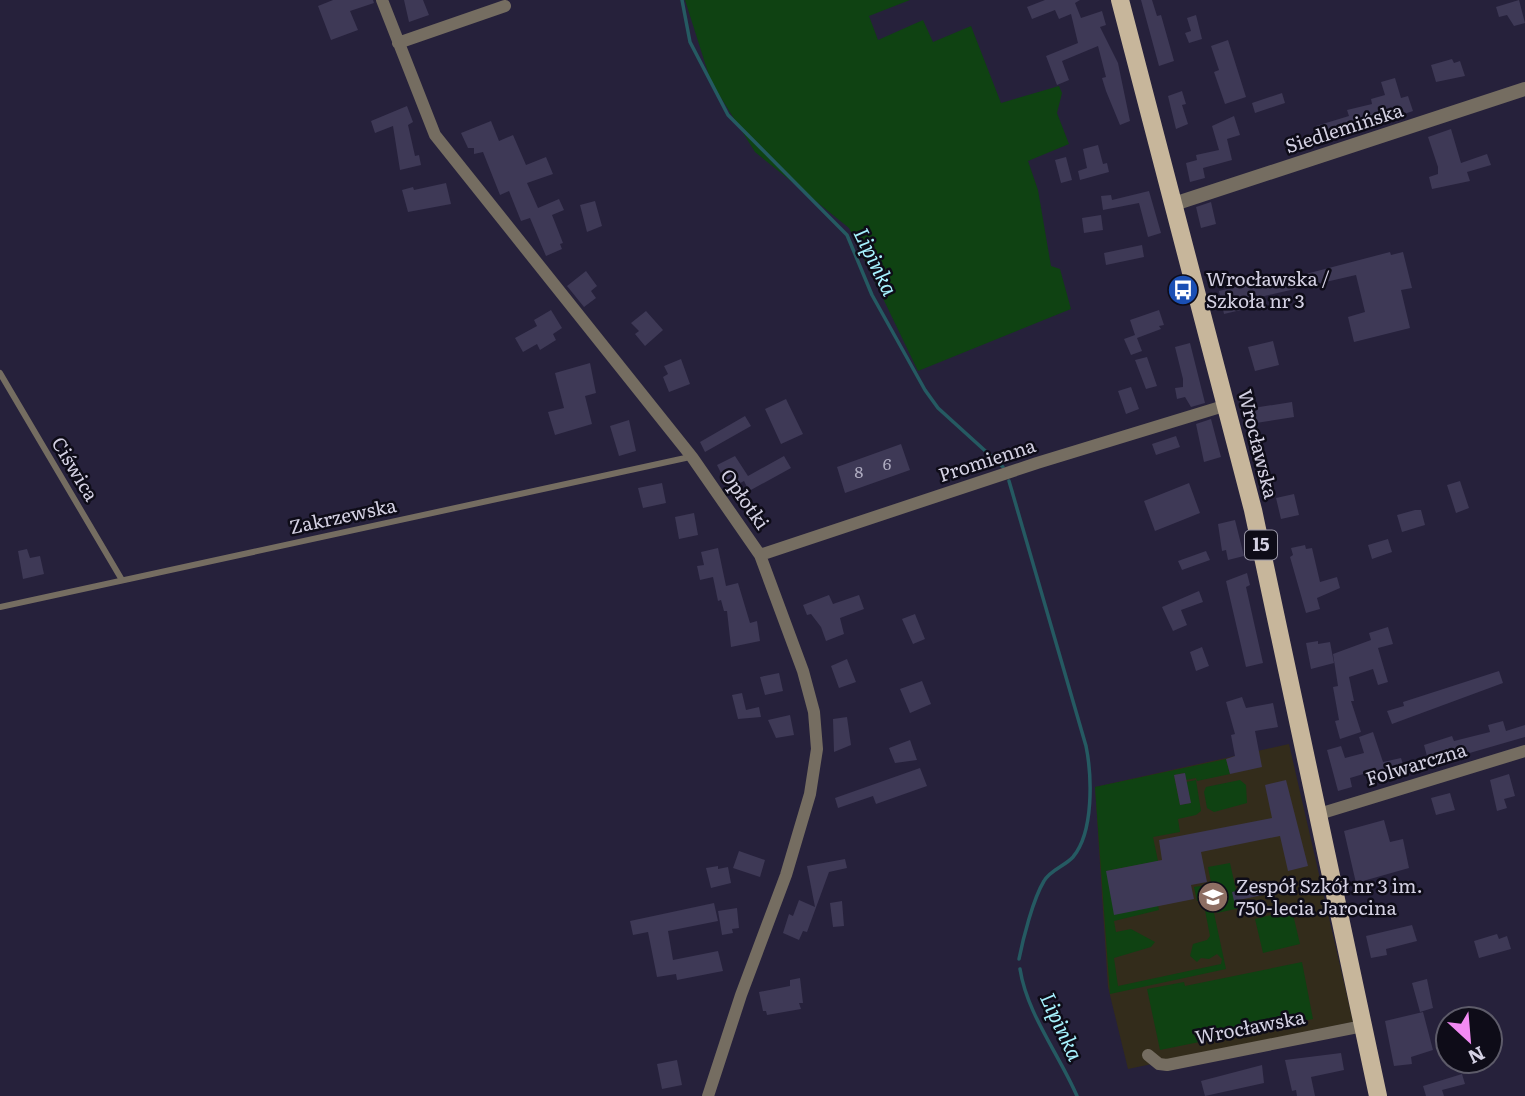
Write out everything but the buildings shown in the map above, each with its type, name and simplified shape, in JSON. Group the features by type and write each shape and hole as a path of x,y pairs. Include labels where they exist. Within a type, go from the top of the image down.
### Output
{"main road":[{"name":"Wrocławska","path":"1120,0 1256,524 1378,1096"}],"street":[{"name":"Opłotki","path":"382,0 435,135 692,457 760,555 803,671 814,712 817,749 810,794 786,875 708,1096"},
{"path":"398,43 505,6"},
{"name":"Siedlemińska","path":"1174,204 1525,89"},
{"name":"Promienna","path":"760,555 1037,463 1227,405"},
{"name":"Folwarczna","path":"1319,814 1525,751"},
{"name":"Wrocławska","path":"1148,1055 1159,1064 1167,1065 1363,1026"}],"lane":[{"name":"Ciświca","path":"0,373 122,580"},
{"name":"Zakrzewska","path":"0,607 692,457"}],"shaded area":[{"name":"Zespół Szkół nr 3 im. 750-lecia Jarocina","path":"1289,744 1353,1022 1128,1069 1108,987 1095,787"}],"green space":[{"path":"685,0 910,0 869,16 878,40 923,20 933,42 971,26 1001,103 1059,86 1062,93 1057,113 1069,144 1028,161 1038,190 1051,266 1060,269 1071,309 918,371 849,228 755,152 711,82"},
{"path":"1226,759 1230,774 1197,781 1196,778 1186,780 1184,773 1174,775 1180,805 1191,803 1186,782 1196,780 1201,811 1196,815 1178,819 1180,832 1153,837 1158,861 1106,871 1158,906 1159,910 1114,921 1116,932 1131,929 1155,942 1151,947 1114,958 1118,986 1221,964 1222,959 1217,954 1209,959 1201,958 1197,962 1190,956 1193,944 1207,940 1210,936 1203,900 1197,901 1194,887 1208,885 1226,969 1110,994 1095,787"},
{"path":"1240,780 1246,785 1247,803 1214,812 1207,808 1204,792 1206,787"},
{"path":"1230,863 1240,908 1217,913 1208,867"},
{"path":"1292,910 1300,944 1263,953 1255,919"},
{"path":"1302,962 1313,1019 1160,1050 1147,989 1184,982 1185,986"}],"waterway":[{"name":"Lipinka","path":"682,0 690,42 728,115 847,235 872,295 925,390 938,408 1003,467"},
{"name":"Lipinka","path":"1009,481 1086,746 1090,788 1088,819 1080,846 1073,857 1044,881 1032,908 1019,959"},
{"name":"Lipinka","path":"1020,969 1036,1018 1077,1096"}],"place":[{"name":"Wrocławska / Szkoła nr 3","path":"1183,290"},
{"name":"Zespół Szkół nr 3 im. 750-lecia Jarocina","path":"1213,897"}]}
